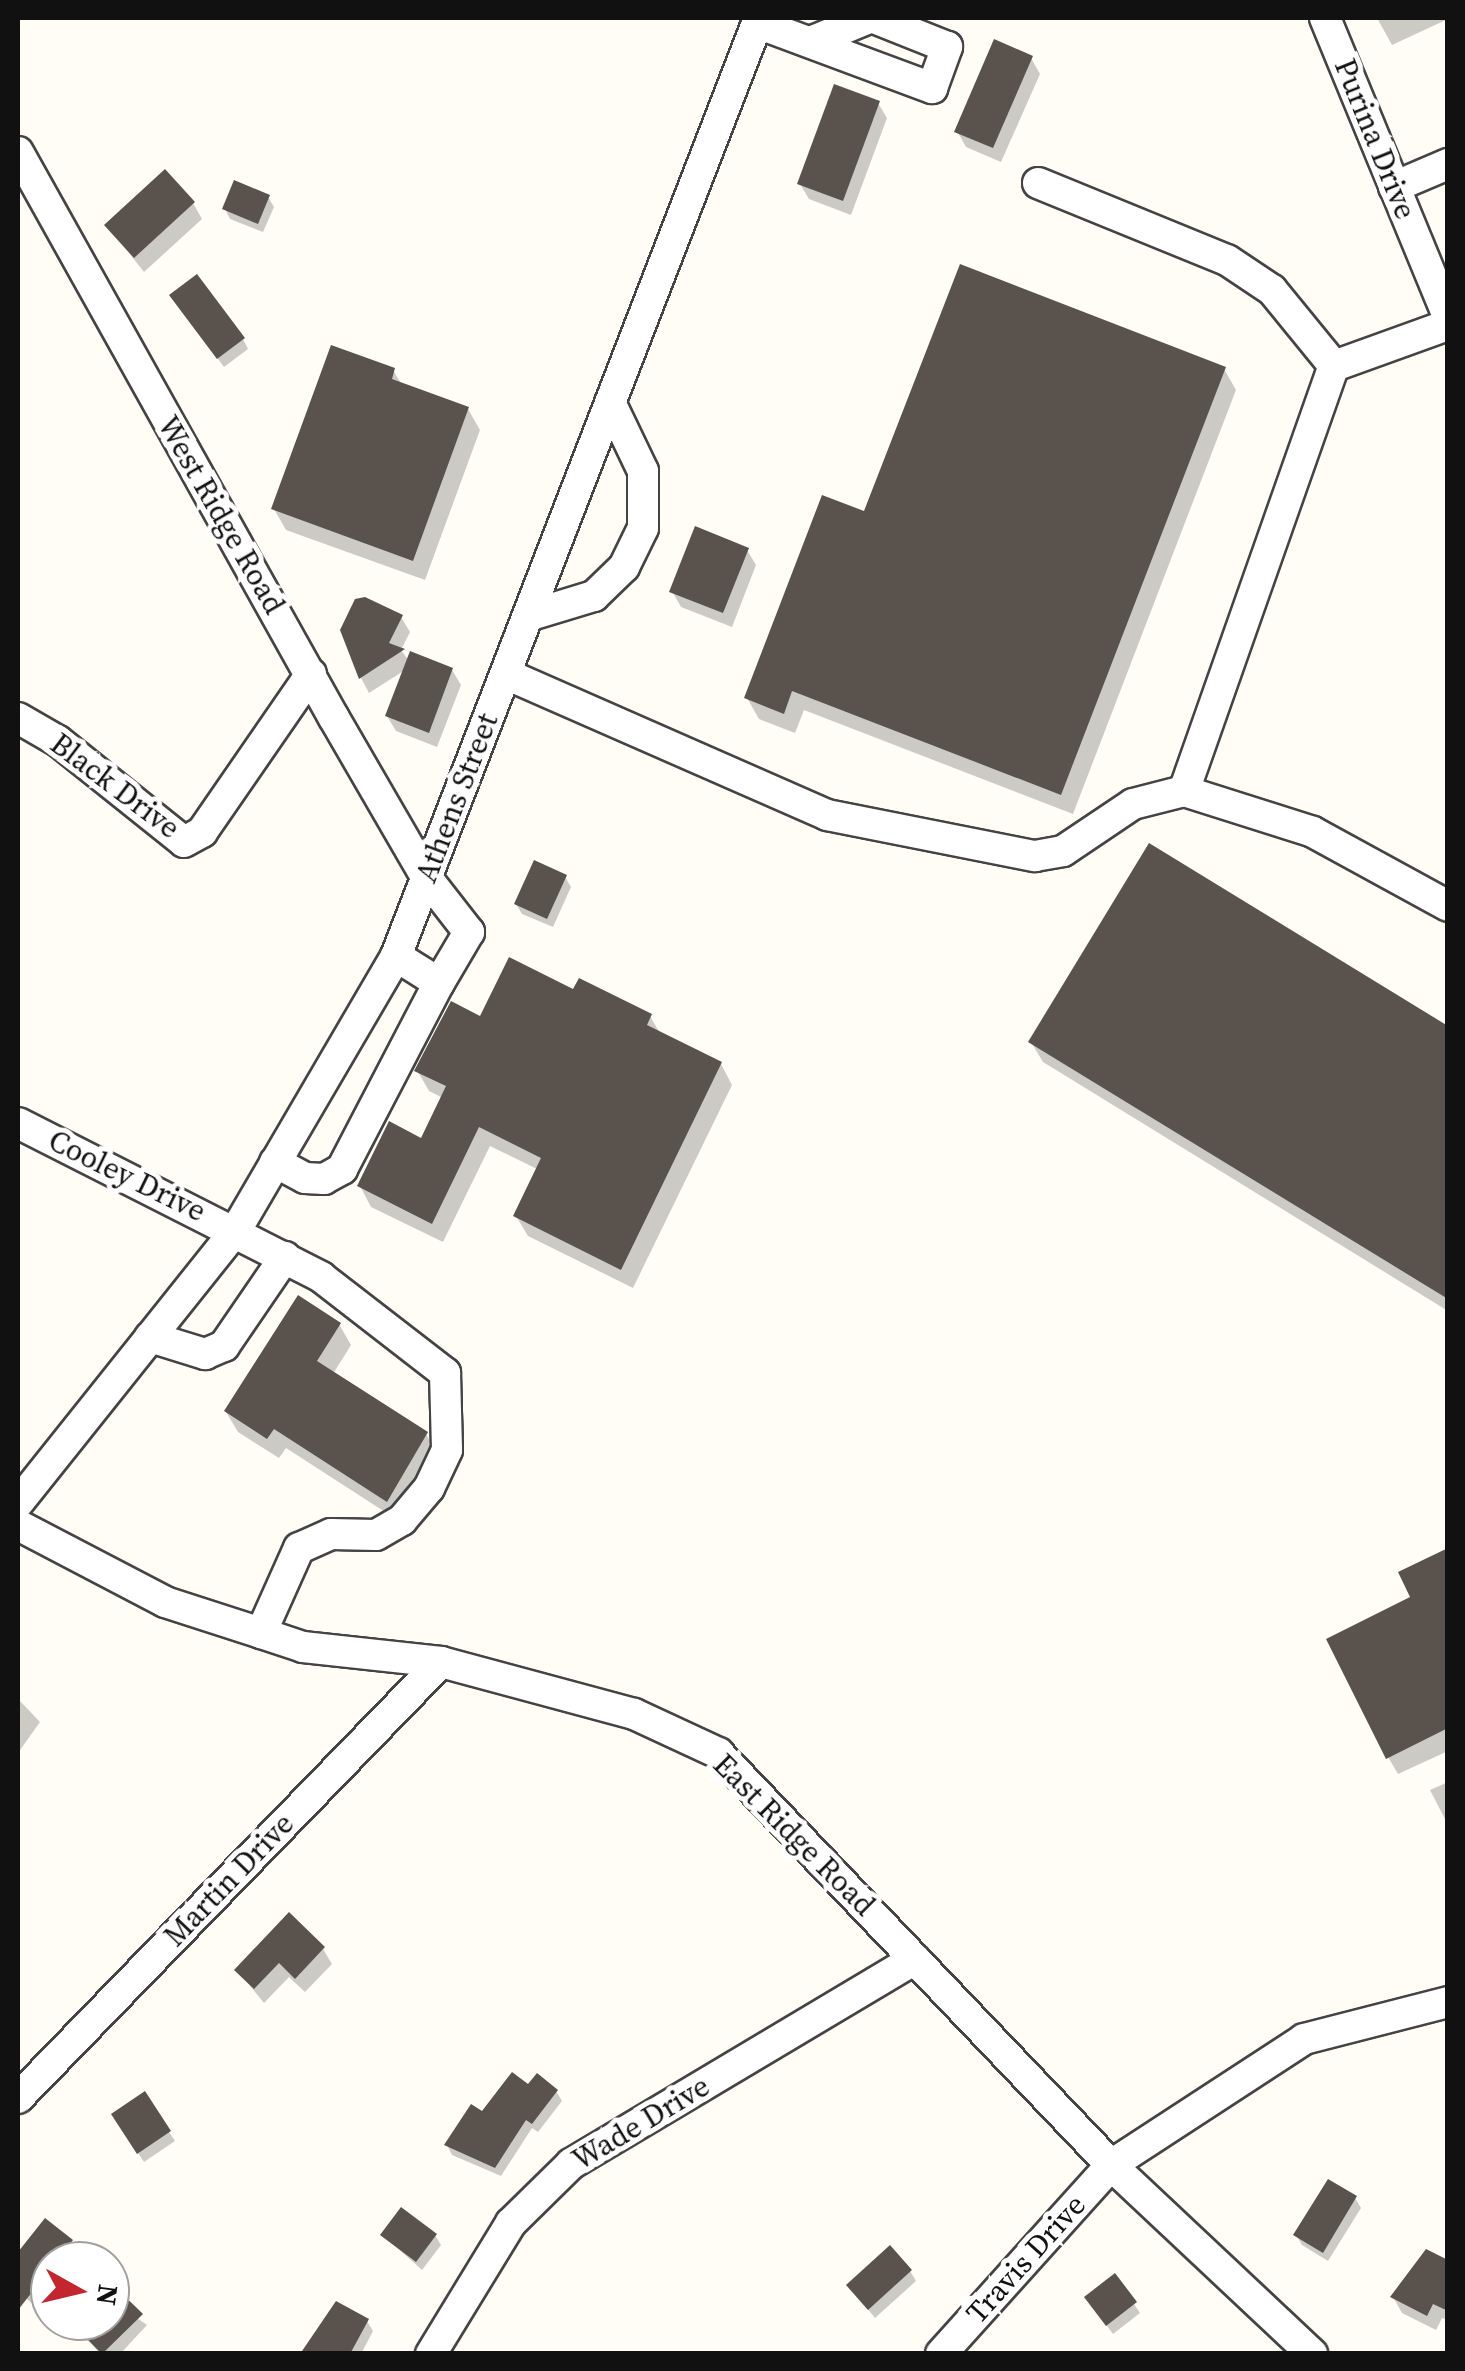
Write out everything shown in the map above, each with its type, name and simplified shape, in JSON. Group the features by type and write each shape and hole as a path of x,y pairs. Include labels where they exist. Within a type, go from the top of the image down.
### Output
{"street":[{"path":"758,20 932,88 947,47 872,18 813,41"},
{"name":"Purina Drive","path":"1325,18 1448,317"},
{"name":"Athens Street","path":"18,1503 236,1230 396,956 758,20"},
{"name":"West Ridge Road","path":"18,152 426,877 469,932 439,982"},
{"path":"1394,187 1448,164"},
{"path":"1038,183 1227,260 1272,290 1334,366"},
{"path":"1414,236 1448,238"},
{"path":"1334,366 1448,325"},
{"path":"1184,791 1334,366"},
{"path":"528,616 594,596 624,568 643,528 643,471 610,402"},
{"name":"Black Drive","path":"18,718 58,742 184,842 202,832 311,674"},
{"path":"506,674 827,815 1035,856 1063,852 1134,804 1184,791 1313,832 1448,906"},
{"path":"275,1162 305,1178 324,1179 342,1169 439,982 396,956"},
{"name":"Cooley Drive","path":"18,1123 285,1257 445,1373 447,1450 429,1488 402,1520 376,1535 331,1534 299,1548 260,1633"},
{"path":"150,1337 204,1354 224,1346 285,1257"},
{"name":"East Ridge Road","path":"18,1525 165,1602 302,1647 441,1662 634,1714 718,1753 1111,2165 1312,2354"},
{"name":"Martin Drive","path":"18,2098 441,1662"},
{"name":"Wade Drive","path":"431,2354 511,2222 571,2164 915,1959"},
{"name":"Travis Drive","path":"941,2354 1111,2165 1304,2039 1448,2002"}],"building":[{"path":"994,39 1033,56 993,148 954,132"},
{"path":"834,84 880,101 843,201 797,184"},
{"path":"165,169 195,202 134,258 104,225"},
{"path":"234,180 270,195 258,224 222,209"},
{"path":"960,264 1226,367 1061,795 792,691 784,714 744,698 822,495 864,511"},
{"path":"197,274 245,338 217,359 169,295"},
{"path":"331,345 395,368 392,379 469,407 413,561 271,509"},
{"path":"695,526 749,548 723,613 669,592"},
{"path":"365,597 403,615 389,643 405,649 359,679 340,630 355,599"},
{"path":"410,651 453,668 429,733 385,716"},
{"path":"1149,843 1448,1026 1448,1299 1028,1042"},
{"path":"534,860 567,875 547,919 514,904"},
{"path":"509,957 573,989 579,978 652,1014 647,1025 722,1062 621,1270 513,1216 541,1158 479,1127 432,1224 357,1186 389,1121 421,1138 446,1086 414,1071 451,1001 480,1016"},
{"path":"298,1295 341,1323 317,1361 428,1432 387,1502 274,1429 267,1439 224,1411"},
{"path":"1448,1548 1448,1728 1386,1759 1326,1639 1410,1597 1398,1572"},
{"path":"289,1912 325,1947 295,1979 279,1963 254,1989 234,1970"},
{"path":"512,2072 528,2084 537,2073 558,2090 532,2124 526,2120 495,2168 444,2145 471,2104 482,2111"},
{"path":"145,2091 171,2131 137,2154 111,2114"},
{"path":"1328,2179 1357,2196 1323,2253 1293,2235"},
{"path":"401,2207 437,2234 416,2262 380,2235"},
{"path":"45,2218 73,2240 30,2241 30,2295 18,2310 18,2252"},
{"path":"890,2245 912,2270 868,2310 846,2285"},
{"path":"1426,2249 1448,2260 1448,2311 1433,2304 1427,2316 1390,2297"},
{"path":"1115,2273 1137,2302 1106,2326 1084,2297"},
{"path":"130,2301 143,2314 130,2327"},
{"path":"336,2301 369,2319 350,2354 300,2354"},
{"path":"89,2341 115,2341 102,2354"}]}
